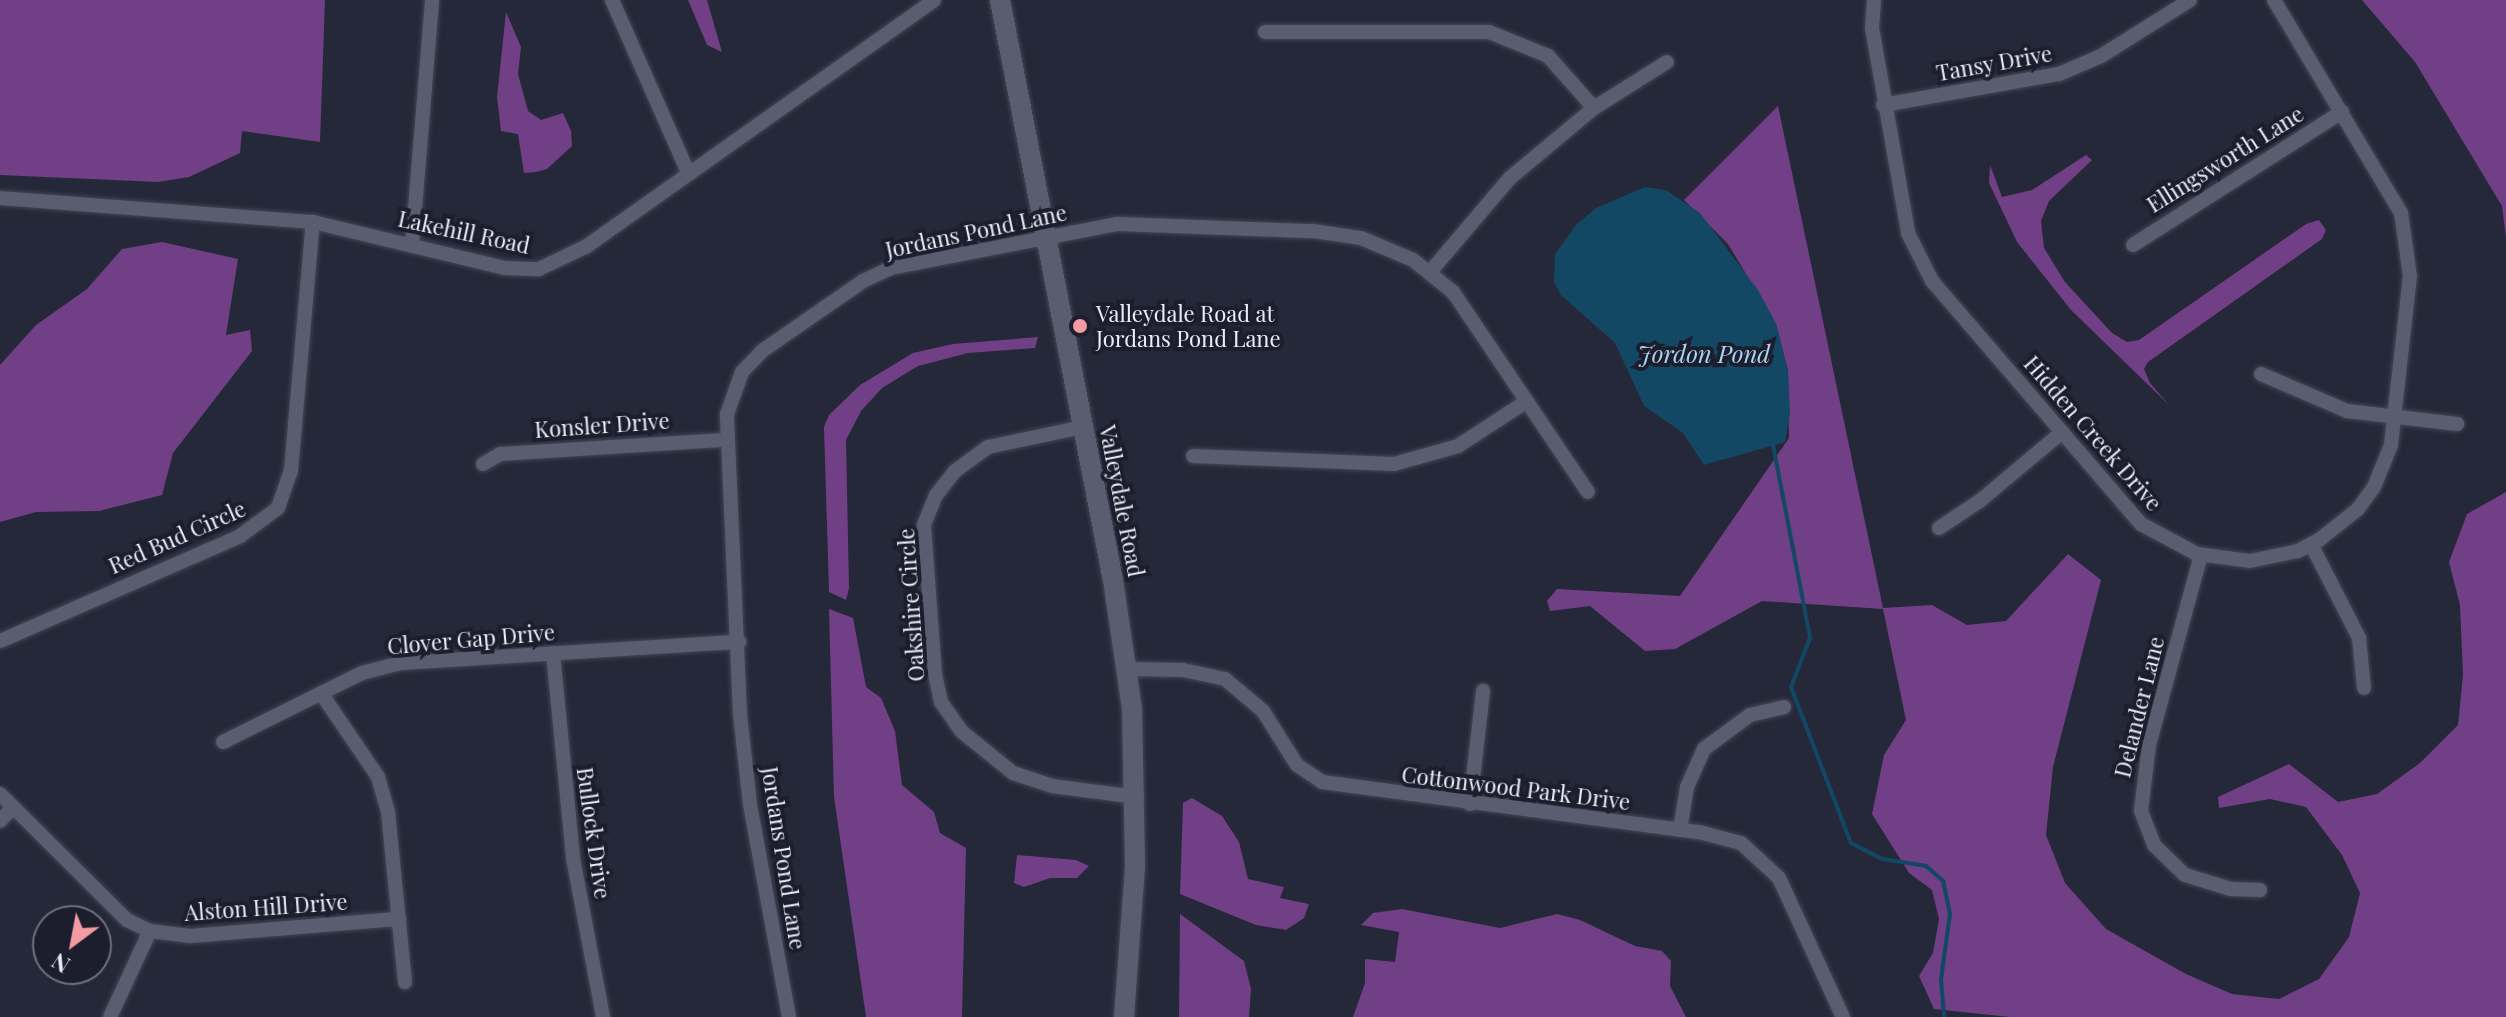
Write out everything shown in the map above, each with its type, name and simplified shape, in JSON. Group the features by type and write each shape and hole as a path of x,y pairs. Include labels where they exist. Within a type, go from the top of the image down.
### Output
{"street":[{"path":"412,245 432,0"},
{"path":"612,0 688,172"},
{"name":"Lakehill Road","path":"0,198 313,222 504,268 539,269 587,246 934,0"},
{"name":"Valleydale Road","path":"1000,0 1127,669 1137,797 1124,1017"},
{"name":"Hidden Creek Drive","path":"1874,0 1872,28 1883,105 1914,250 1932,281 2141,524 2201,555 2250,561 2311,544 2341,524 2374,487 2388,454 2395,419 2410,276 2407,232 2387,187 2274,0"},
{"name":"Tansy Drive","path":"1883,105 2059,74 2101,56 2190,0"},
{"path":"1265,32 1489,32 1548,56 1594,108"},
{"path":"1431,271 1510,178 1594,108 1667,62"},
{"name":"Ellingsworth Lane","path":"2133,245 2342,112"},
{"name":"Red Bud Circle","path":"0,641 240,536 278,508 291,471 313,222"},
{"name":"Jordans Pond Lane","path":"789,1017 750,804 725,440 727,414 742,372 762,351 863,281 891,268 1047,237 1142,223 1313,231 1385,246 1431,271 1468,311 1588,492"},
{"path":"2261,374 2347,411 2457,424"},
{"path":"1193,456 1394,464 1458,446 1527,401"},
{"name":"Oakshire Circle","path":"1083,427 988,447 955,471 936,495 924,525 935,674 941,702 961,731 1013,773 1052,786 1137,797"},
{"path":"1939,528 1981,500 2062,432"},
{"name":"Konsler Drive","path":"483,464 500,454 725,440"},
{"path":"2311,544 2359,638 2364,688"},
{"name":"Delander Lane","path":"2201,555 2149,745 2141,811 2154,845 2185,875 2231,889 2260,890"},
{"name":"Clover Gap Drive","path":"223,742 362,673 401,663 739,642"},
{"name":"Bullock Drive","path":"553,653 573,858 603,1017"},
{"name":"Cottonwood Park Drive","path":"1127,669 1209,673 1232,683 1263,711 1297,765 1322,782 1680,830 1741,843 1773,868 1843,1017"},
{"path":"1470,804 1483,691"},
{"path":"321,693 378,777 388,812 405,982"},
{"path":"1680,830 1687,787 1704,749 1750,715 1784,707"},
{"name":"Alston Hill Drive","path":"0,794 127,920 150,931 191,936 399,919"},
{"path":"0,821 13,807"},
{"path":"110,1017 150,931"}],"shaded area":[{"path":"0,0 325,0 320,142 242,131 240,153 189,177 158,182 0,175"},
{"path":"688,0 707,0 722,52 707,45"},
{"path":"2362,0 2506,0 2506,238 2502,206 2415,62"},
{"path":"506,12 521,47 518,74 528,111 541,120 563,113 571,131 572,146 547,169 536,172 524,173 518,134 501,131 497,97"},
{"path":"1778,106 1883,608 1932,605 1967,625 2006,621 2068,554 2101,580 2053,767 2046,835 2065,883 2106,929 2186,974 2232,994 2279,999 2319,979 2349,937 2360,893 2342,855 2306,807 2270,799 2219,808 2218,797 2289,764 2338,802 2377,794 2420,763 2458,725 2463,675 2460,605 2449,562 2467,514 2506,492 2506,1017 2010,1017 1934,1009 1919,976 1933,953 1939,919 1932,890 1909,873 1872,814 1884,755 1906,720 1883,609 1762,601 1675,649 1645,651 1590,606 1550,611 1547,601 1557,589 1680,596 1789,438 1788,371 1776,324 1728,244 1684,200"},
{"path":"2086,155 2092,160 2049,201 2041,221 2044,248 2065,282 2112,333 2127,342 2139,340 2306,224 2319,220 2326,230 2322,239 2148,362 2144,369 2150,383 2169,405 2071,310 2017,242 1989,183 1990,165 2002,197 2032,190"},
{"path":"162,242 238,259 226,335 250,330 252,351 173,453 162,495 99,511 36,512 0,522 0,365 36,325 87,289 122,249"},
{"path":"1038,337 1035,348 968,353 918,366 882,388 861,411 846,440 849,588 846,600 829,592 824,427 829,415 860,385 913,353 953,344"},
{"path":"829,609 853,618 866,687 881,698 895,731 902,785 934,812 940,833 966,848 962,1017 866,1017 834,797"},
{"path":"1192,798 1222,816 1239,842 1248,879 1284,887 1280,898 1309,904 1304,918 1286,930 1256,925 1180,894 1183,803"},
{"path":"1017,855 1076,860 1089,866 1077,878 1050,878 1024,887 1014,883"},
{"path":"1402,909 1500,928 1557,914 1580,920 1635,946 1662,951 1671,961 1670,986 1686,1017 1353,1017 1365,983 1365,959 1395,962 1399,932 1361,925 1373,913"},
{"path":"1180,914 1244,961 1251,989 1249,1017 1179,1017"}],"water":[{"name":"Jordon Pond","path":"1645,187 1666,190 1700,213 1758,290 1776,324 1788,371 1790,414 1785,442 1704,465 1683,433 1644,406 1615,343 1561,295 1554,282 1555,254 1576,225 1596,208"}],"waterway":[{"path":"1773,445 1810,638 1791,687 1851,843 1883,859 1926,866 1943,881 1950,914 1941,980 1944,1017"}],"place":[{"name":"Valleydale Road at Jordans Pond Lane","path":"1080,326"}]}
